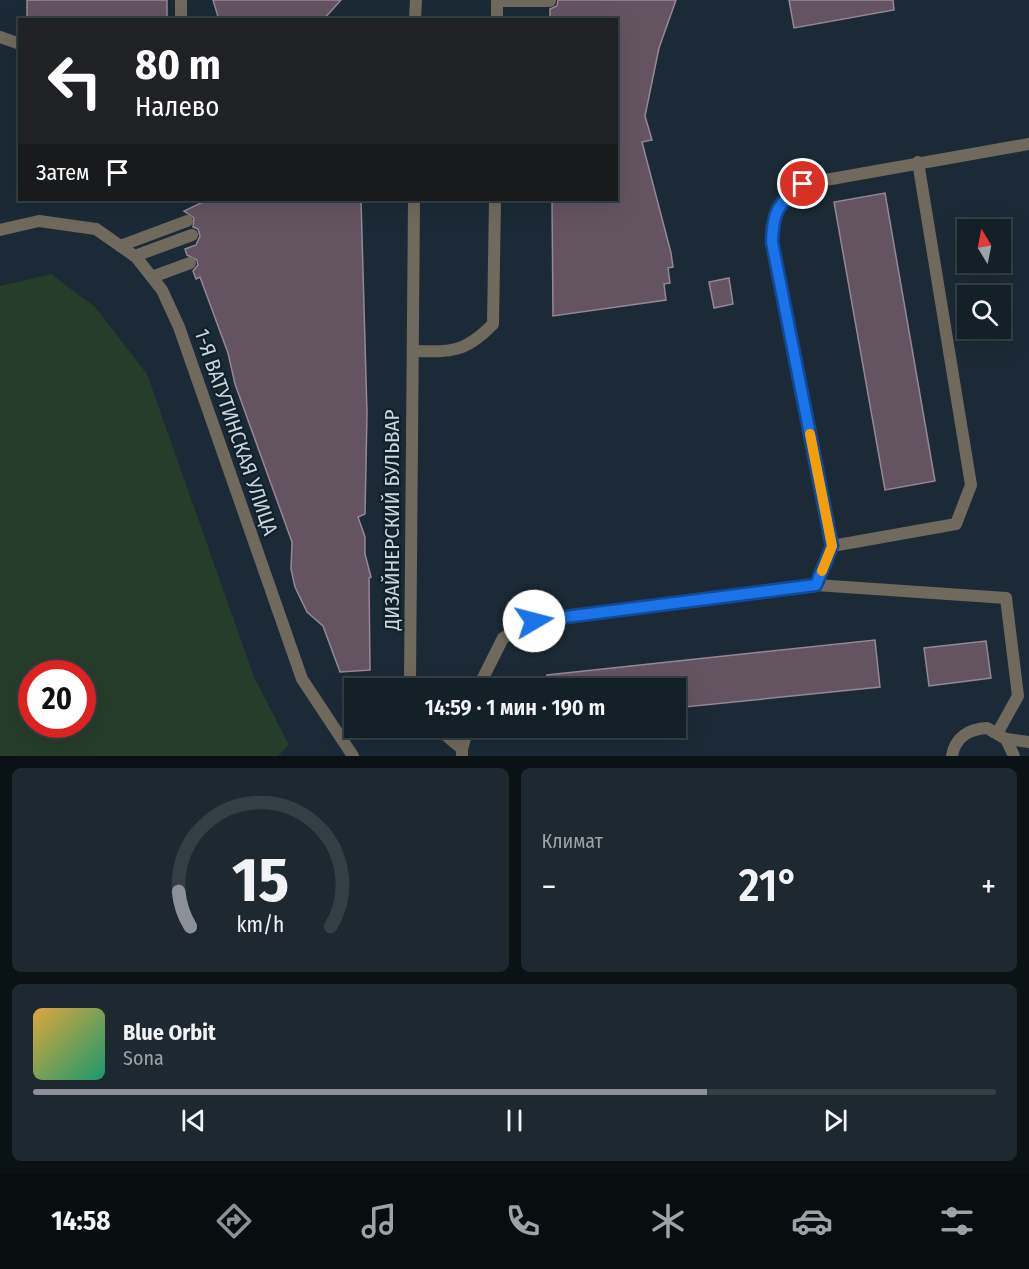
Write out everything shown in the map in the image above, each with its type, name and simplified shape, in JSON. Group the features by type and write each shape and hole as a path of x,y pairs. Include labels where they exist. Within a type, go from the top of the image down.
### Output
{"street":[{"path":"181,0 181,18"},
{"path":"416,0 416,18"},
{"path":"497,18 497,1 550,1"},
{"path":"0,37 18,44"},
{"path":"816,585 832,546 772,242 772,217 786,199 803,184 1029,144"},
{"path":"832,546 956,524 971,485 918,162"},
{"name":"ДИЗАЙНЕРСКИЙ БУЛЬВАР","path":"410,678 414,201"},
{"path":"412,351 447,352 476,342 493,324 495,201"},
{"name":"1-Я ВАТУТИНСКАЯ УЛИЦА","path":"0,230 39,221 96,229 135,256 162,290 179,327 302,679 353,756"},
{"path":"120,246 187,221"},
{"path":"135,256 192,235"},
{"path":"152,278 190,263"},
{"path":"483,678 503,638 534,621 816,585 1006,598 1018,696 1002,735"},
{"path":"952,756 958,740 976,728 1029,742"},
{"path":"1002,735 1014,756"},
{"path":"447,738 462,752"}],"green space":[{"path":"51,274 95,307 147,374 254,677 289,745 278,756 0,756 0,286"}],"building":[{"path":"27,0 167,0 167,18 27,18"},
{"path":"213,0 341,0 325,18 218,18"},
{"path":"558,0 676,0 659,48 645,116 652,140 642,142 671,253 673,267 668,268 670,283 664,284 666,300 553,316 552,201 618,201 618,18 550,18 550,9 557,6"},
{"path":"789,0 893,0 894,10 794,28"},
{"path":"885,193 935,481 885,490 834,202"},
{"path":"205,201 361,201 367,413 365,514 358,517 365,537 365,554 371,577 369,578 370,670 340,672 323,626 307,612 295,587 291,569 292,542 235,384 228,353 200,277 196,279 193,271 198,265 197,260 187,255 185,249 196,245 200,236 198,229 193,227 194,218 184,211"},
{"path":"729,278 733,304 714,308 709,282"},
{"path":"875,640 880,687 686,707 686,678 547,678 547,675"},
{"path":"986,641 991,678 929,686 924,648"}],"slow traffic":[{"path":"810,434 832,546 822,571"}],"route":[{"path":"534,621 816,585 832,546 772,242 772,217 786,199 803,184"}]}
